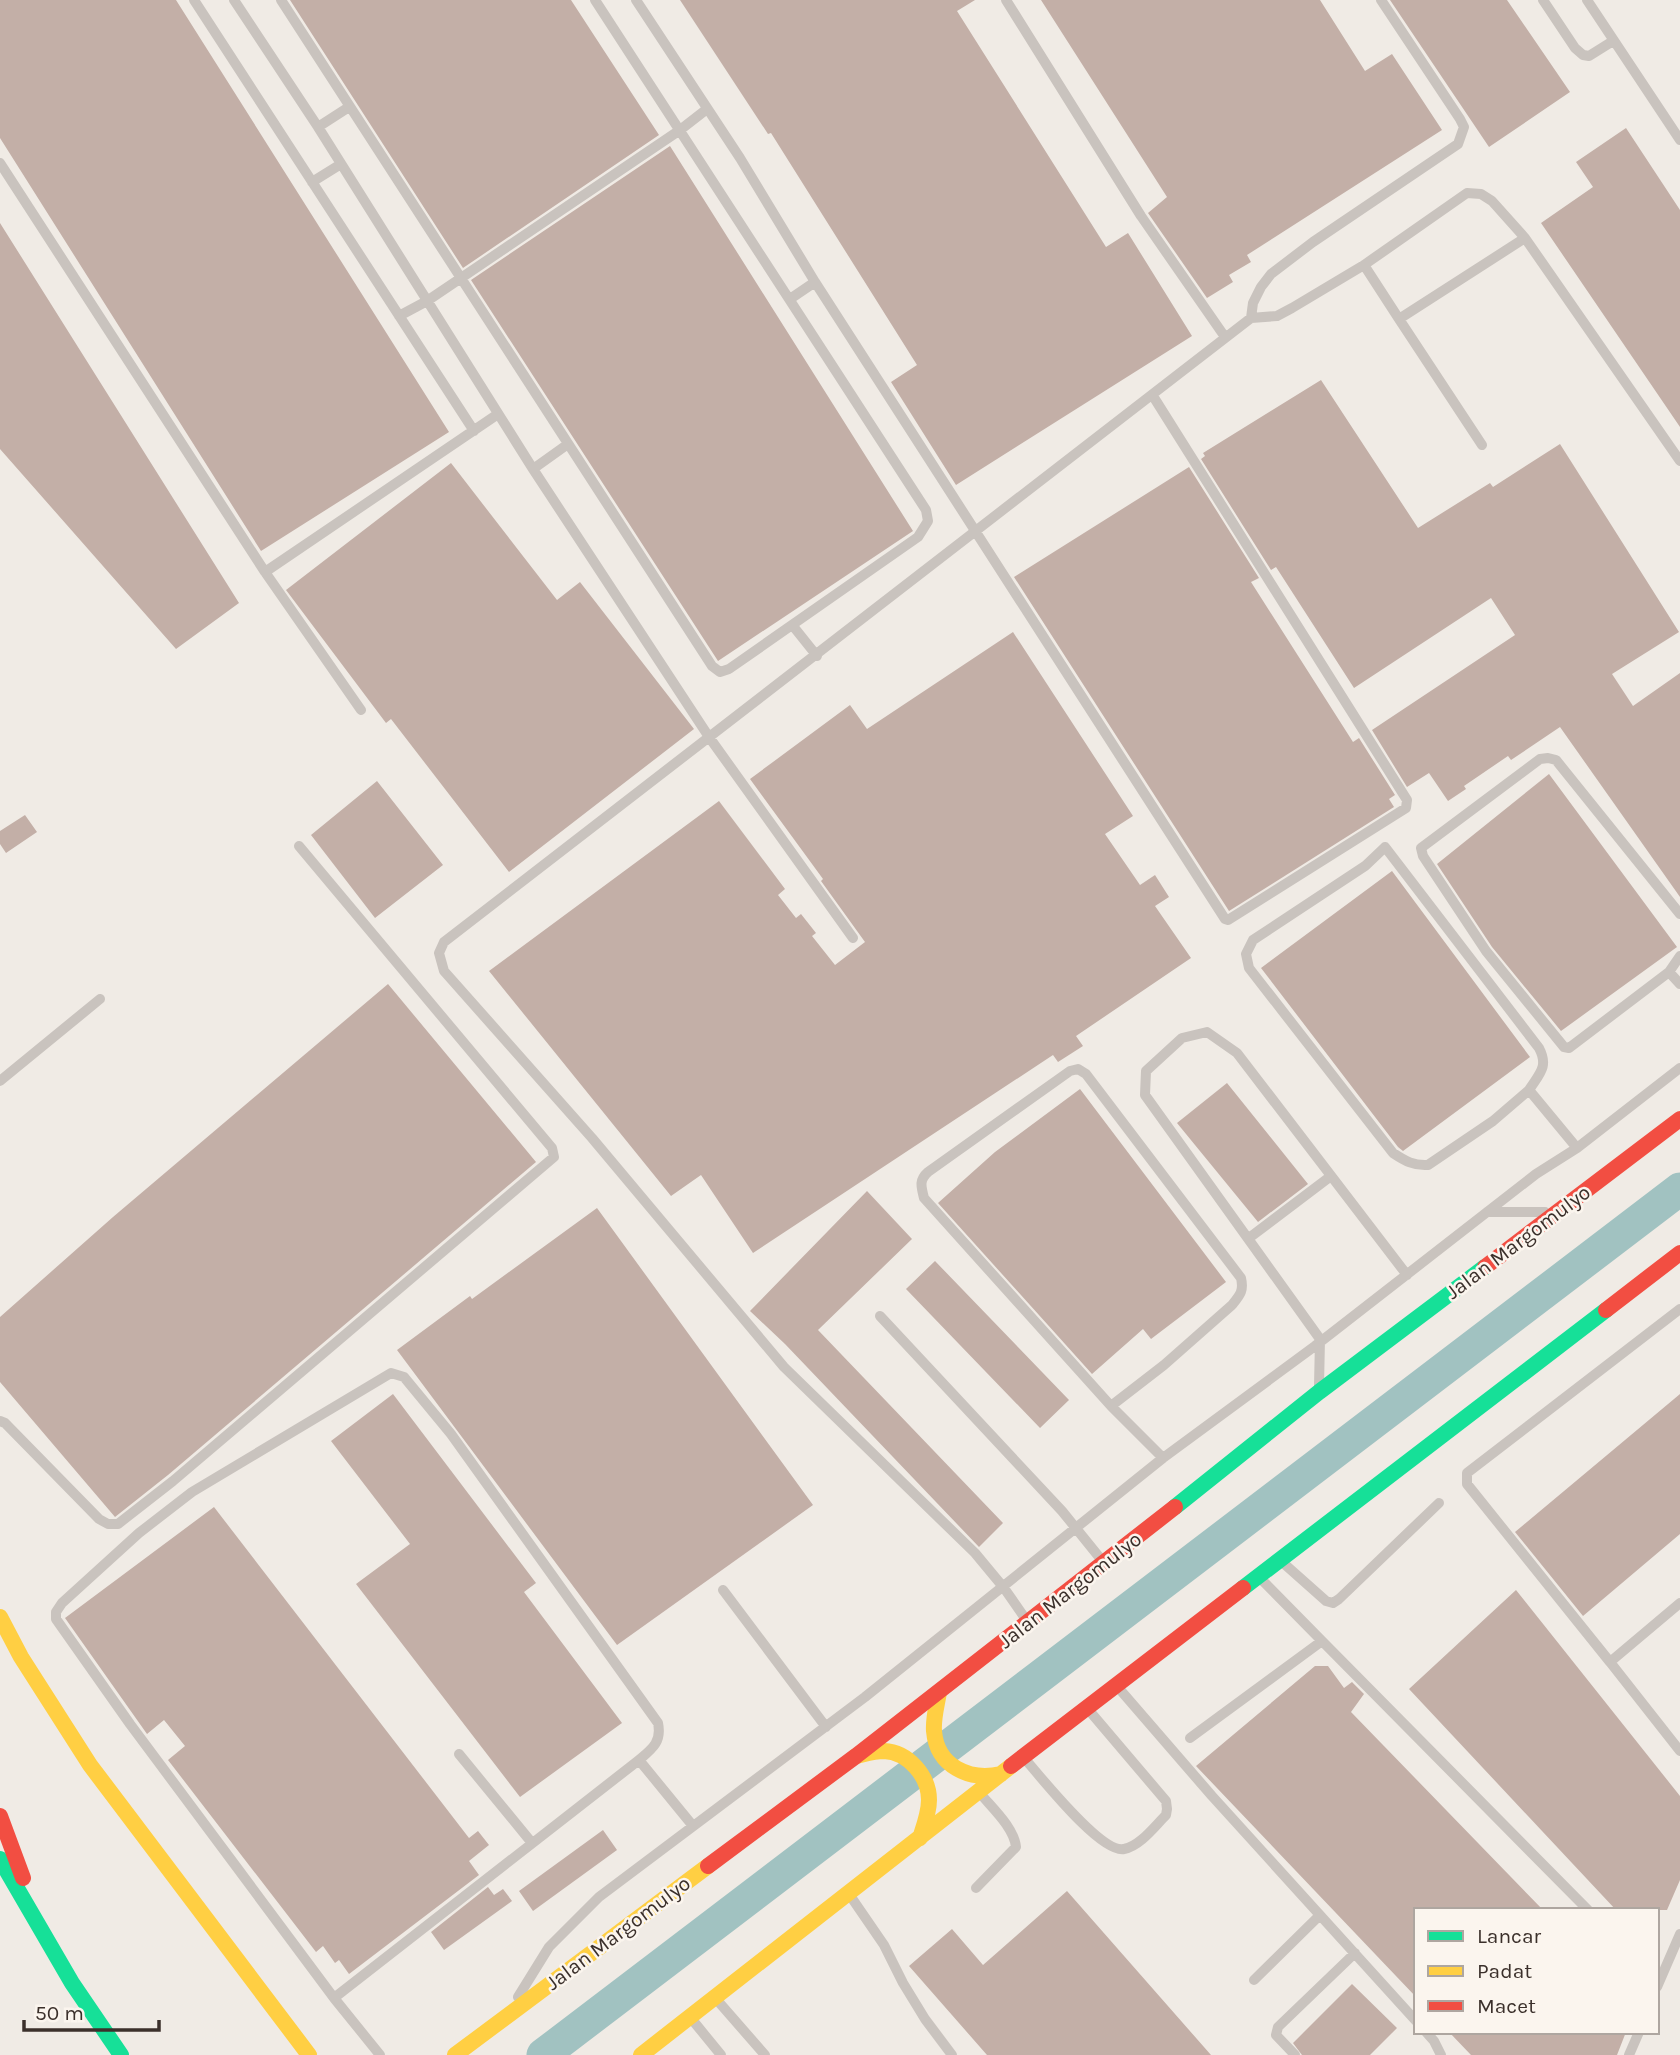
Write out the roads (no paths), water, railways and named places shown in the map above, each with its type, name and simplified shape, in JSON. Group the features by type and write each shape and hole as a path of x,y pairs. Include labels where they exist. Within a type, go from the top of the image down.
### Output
{"main road":[{"name":"Jalan Margomulyo","path":"455,2055 938,1698 1028,1623 1319,1392 1680,1119"},
{"path":"641,2055 920,1838 980,1785 1024,1757 1680,1254"},
{"path":"0,1617 21,1657 90,1765 309,2055"},
{"path":"938,1698 933,1732 942,1755 980,1785"},
{"path":"856,1756 875,1752 900,1755 912,1763 928,1789 926,1819 920,1838"},
{"path":"0,1816 46,1941"},
{"path":"0,1859 94,2020 121,2055"}],"lane":[{"path":"194,0 474,430"},
{"path":"234,0 318,127 533,470 709,737 853,938"},
{"path":"281,0 712,666 720,672 729,669 793,626 918,537 928,521 926,510 595,0"},
{"path":"636,0 740,158 815,282 1225,919 1230,920 1406,808 1408,800 1153,396"},
{"path":"1006,0 1142,216 1225,337"},
{"path":"1251,318 1253,303 1270,274 1458,144 1462,136 1464,127 1460,118 1381,0"},
{"path":"1543,0 1578,52 1589,56 1613,41"},
{"path":"1587,0 1680,140"},
{"path":"318,127 349,107"},
{"path":"399,316 427,301 707,109"},
{"path":"0,163 265,572 361,710"},
{"path":"313,182 341,164"},
{"path":"1028,1623 975,1553 784,1367 592,1138 444,971 439,953 444,942 1153,396 1225,337 1251,318 1276,316 1364,265 1467,193 1481,194 1492,201 1525,238 1680,461"},
{"path":"1399,318 1525,238"},
{"path":"1364,265 1482,445"},
{"path":"790,299 815,282"},
{"path":"265,572 498,414"},
{"path":"533,470 568,444"},
{"path":"793,626 817,656"},
{"path":"1680,914 1556,760 1540,759 1421,848 1423,856 1486,951 1564,1046 1569,1048 1669,972 1680,956"},
{"path":"0,1421 99,1519 108,1524 118,1524 173,1481 554,1157 552,1148 299,846"},
{"path":"1385,847 1539,1048 1545,1060 1544,1065 1529,1090 1493,1121 1428,1165 1405,1161 1393,1153 1249,968 1246,954 1254,940 1365,866 1385,847"},
{"path":"1669,972 1680,984"},
{"path":"0,1081 100,999"},
{"path":"1319,1392 1320,1339 1144,1095 1146,1071 1182,1038 1207,1032 1237,1053 1407,1275"},
{"path":"507,2016 549,1947 599,1897 826,1727 1004,1588 1075,1527 1163,1458 1680,1068"},
{"path":"1111,1406 1164,1365 1232,1304 1243,1288 1241,1278 1086,1074 1078,1069 1070,1071 928,1172 922,1178 921,1186 924,1198 1111,1406 1163,1458"},
{"path":"1529,1090 1577,1148"},
{"path":"1249,1238 1332,1176"},
{"path":"1486,1212 1558,1212"},
{"path":"1680,1309 1467,1473 1466,1483 1680,1751"},
{"path":"880,1317 1075,1527 1105,1563"},
{"path":"334,1998 639,1760 656,1746 659,1738 658,1723 451,1434 404,1377 391,1373 182,1500 139,1534 62,1603 56,1612 56,1619 130,1724 334,1998 380,2055"},
{"path":"1280,1561 1326,1601 1333,1602 1438,1503"},
{"path":"1259,1577 1586,1908"},
{"path":"723,1590 826,1727"},
{"path":"1610,1662 1680,1603"},
{"path":"1190,1738 1322,1641"},
{"path":"1116,1685 1319,1916 1414,2019"},
{"path":"1024,1757 1105,1845 1113,1849 1124,1849 1136,1843 1166,1815 1166,1801 1087,1707"},
{"path":"459,1754 532,1843"},
{"path":"639,1760 693,1826"},
{"path":"976,1888 1016,1847 1016,1841 980,1785"},
{"path":"849,1894 884,1945 925,2019 952,2055"},
{"path":"1254,1980 1319,1916"},
{"path":"1659,1982 1680,1934"},
{"path":"1295,2055 1276,2035 1278,2027 1355,1953"},
{"path":"714,1996 765,2055"},
{"path":"689,2016 721,2055"},
{"path":"1427,2034 1441,2055"},
{"path":"1629,2055 1638,2034"}],"waterway":[{"path":"543,2055 1680,1189"}]}
